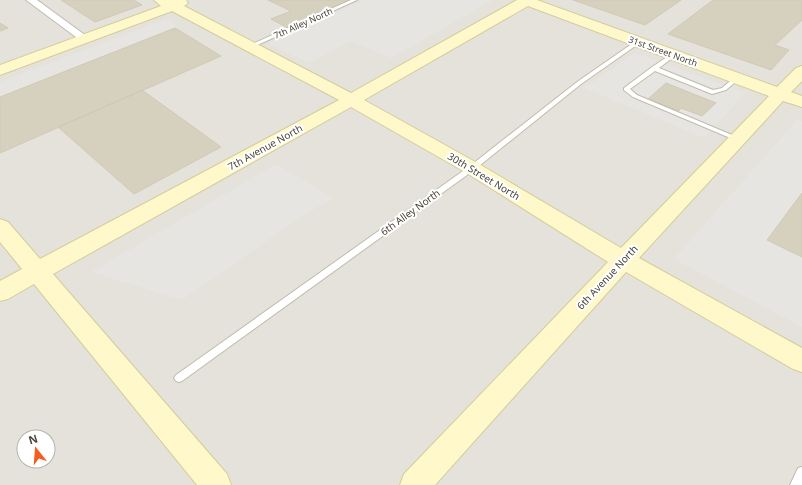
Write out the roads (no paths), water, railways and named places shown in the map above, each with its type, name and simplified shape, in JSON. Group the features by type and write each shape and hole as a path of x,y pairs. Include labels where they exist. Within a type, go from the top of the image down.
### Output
{"street":[{"path":"31,0 84,38"},
{"name":"31st Street North","path":"527,0 802,102"},
{"name":"7th Avenue North","path":"0,292 351,100 527,0"},
{"path":"0,70 174,2"},
{"name":"30th Street North","path":"174,2 472,168 623,260 802,361"},
{"name":"6th Avenue North","path":"415,485 623,260 802,71"},
{"path":"0,227 216,485"}],"lane":[{"name":"7th Alley North","path":"251,46 355,0"},
{"name":"6th Alley North","path":"179,378 472,168 579,83 638,42"},
{"path":"673,55 626,89 635,96 737,139"},
{"path":"654,68 712,92 724,89 737,78"},
{"path":"796,485 802,472"}]}
